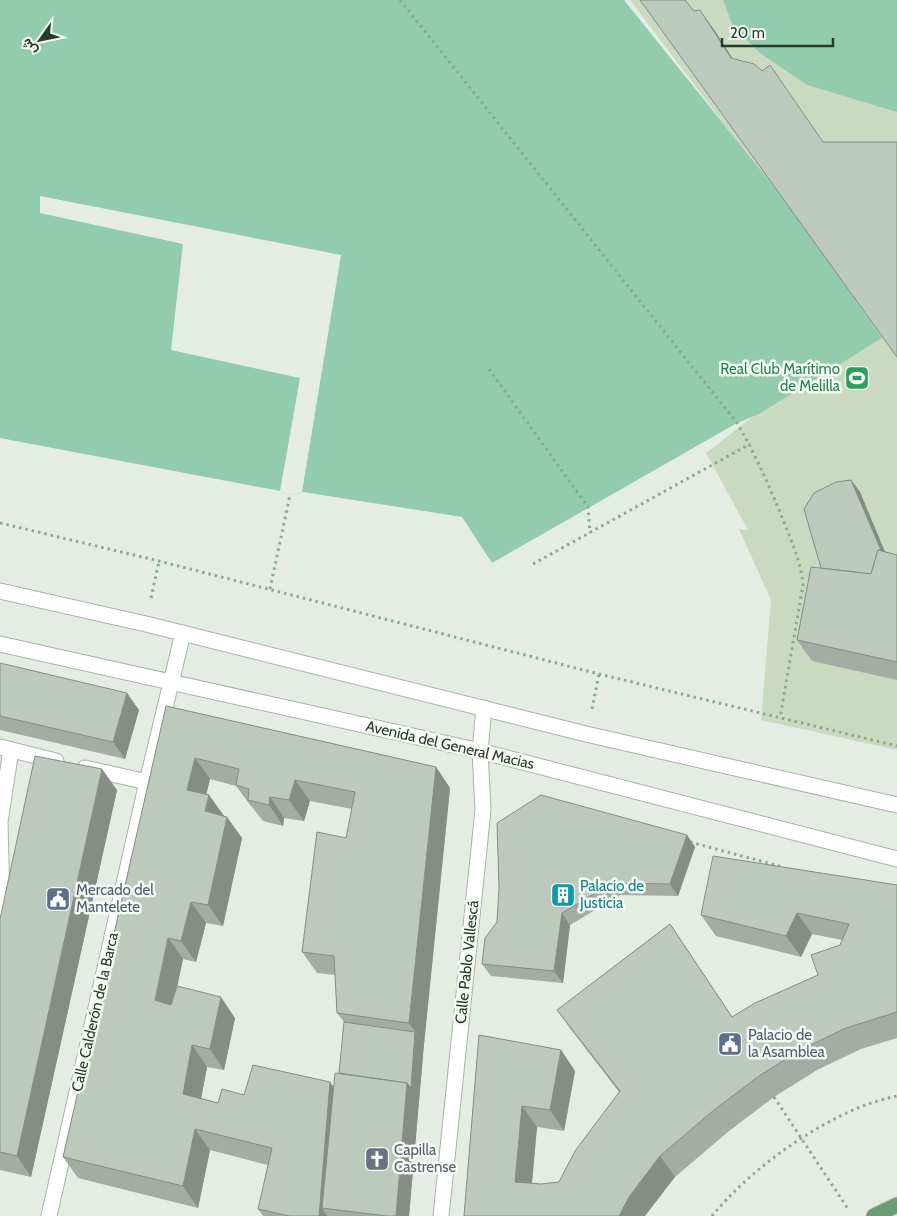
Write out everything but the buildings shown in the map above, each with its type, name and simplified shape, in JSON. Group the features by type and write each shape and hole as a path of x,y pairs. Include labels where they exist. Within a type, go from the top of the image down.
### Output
{"main road":[{"path":"874,1216 897,1205"}],"street":[{"path":"0,591 183,633 586,734 897,805"},
{"name":"Calle Calderón de la Barca","path":"49,1216 147,782 183,633"},
{"name":"Avenida del General Macias","path":"0,644 480,751 897,859"},
{"name":"Calle Pablo Vallescá","path":"441,1216 483,810 480,751 484,708"},
{"path":"0,915 2,904 0,822 5,748 147,782"}],"path":[{"path":"400,0 737,423 750,444 798,556 802,570 803,585 780,718"},
{"path":"488,369 588,507 590,533"},
{"path":"533,564 750,444"},
{"path":"270,589 290,495"},
{"path":"0,523 159,561 599,674 897,746"},
{"path":"586,734 599,674"},
{"path":"685,840 791,870"},
{"path":"712,1216 729,1195 801,1138 861,1107 897,1096"},
{"path":"774,1097 853,1216"}],"shaded area":[{"path":"0,0 624,0 794,212 882,338 757,415 737,423 492,563 462,517 303,492 290,495 280,491 0,438"},
{"name":"Real Club Marítimo de Melilla","path":"630,0 723,0 733,27 761,54 807,85 897,111 897,750 761,720 771,600 739,529 748,530 706,453 751,418 881,338 749,157"},
{"path":"723,0 897,0 897,112 807,85 761,54 733,27"}],"pier":[{"path":"40,196 341,255 302,492 290,495 280,491 300,378 171,350 183,244 40,213"}],"place":[{"name":"Real Club Marítimo de Melilla","path":"857,378"},
{"name":"Palacio de Justicia","path":"563,895"},
{"name":"Mercado del Mantelete","path":"58,899"},
{"name":"Palacio de la Asamblea","path":"730,1044"},
{"name":"Capilla Castrense","path":"377,1159"}]}
